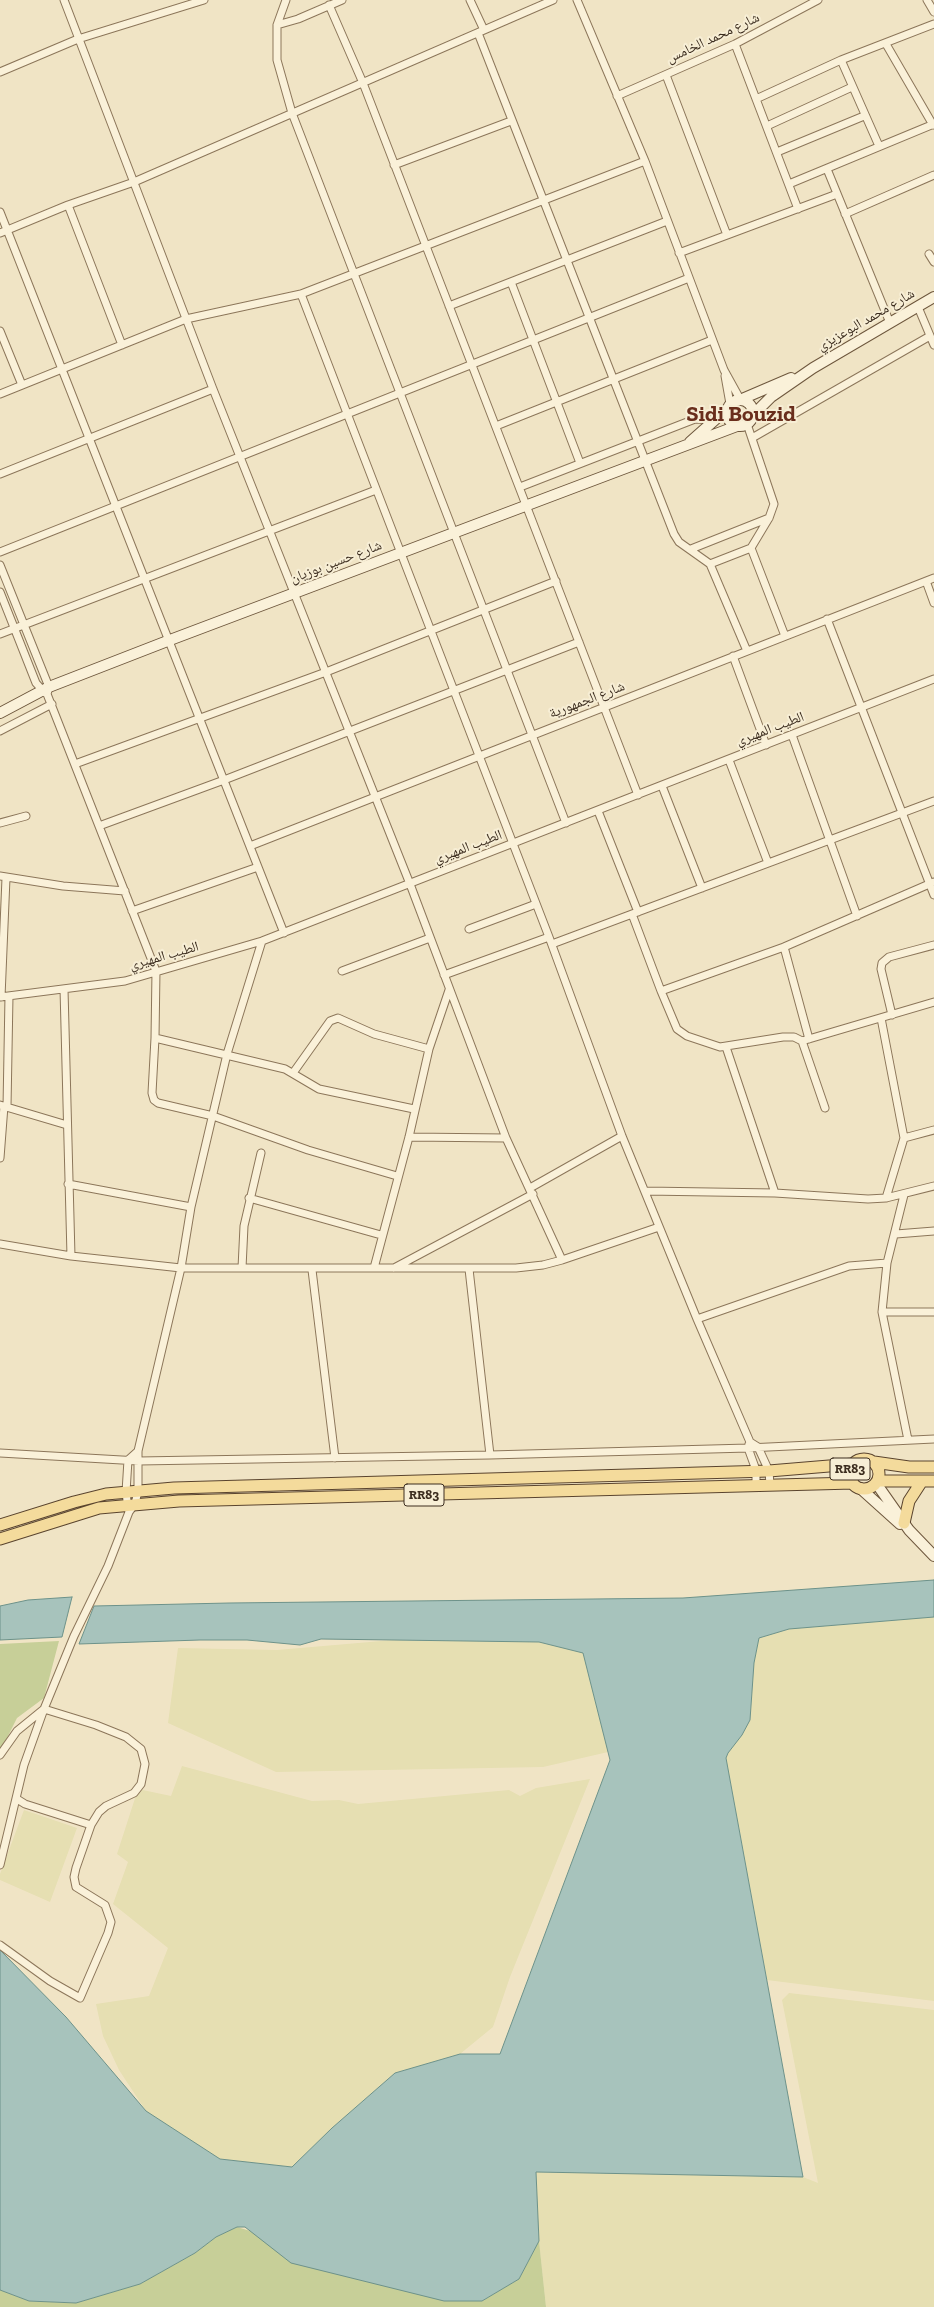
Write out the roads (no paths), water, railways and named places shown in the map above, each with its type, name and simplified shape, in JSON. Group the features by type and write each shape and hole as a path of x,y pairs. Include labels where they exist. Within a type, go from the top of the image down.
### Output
{"main road":[{"name":"شارع محمد البوعزيزي","path":"746,422 771,397 813,368 934,298"},
{"name":"شارع محمد البوعزيزي","path":"728,407 741,399 813,368"},
{"path":"728,407 728,420 746,422 751,405 741,399"},
{"name":"شارع حسين بوزيان","path":"685,446 728,407"},
{"name":"شارع حسين بوزيان","path":"0,712 46,690 170,640 746,422"},
{"name":"RR83","path":"0,1525 74,1502 138,1491 769,1470 853,1464 863,1459 909,1468 934,1467"},
{"name":"RR83","path":"874,1462 879,1472 877,1482"},
{"name":"RR83","path":"853,1464 849,1473 856,1485"},
{"path":"907,1526 909,1501 922,1481"},
{"name":"RR83","path":"0,1539 79,1513 179,1500 756,1485 856,1485 865,1488 877,1482 934,1481"},
{"path":"877,1482 907,1526 934,1556"},
{"path":"856,1485 907,1526"}],"street":[{"path":"64,0 213,389 296,593 348,732 410,884 506,1138 562,1260"},
{"path":"0,72 78,39 204,0"},
{"path":"286,0 277,25 277,60 292,113 566,823"},
{"path":"277,25 298,19 342,0"},
{"path":"470,0 511,121 674,534 679,542 691,549 710,564 746,651"},
{"path":"0,233 134,182 553,0"},
{"path":"577,0 645,161 724,370 741,399"},
{"name":"شارع محمد الخامس","path":"617,96 735,44 818,0"},
{"path":"927,0 933,10"},
{"path":"329,6 363,83 638,795"},
{"path":"756,99 841,60 886,44 934,24"},
{"path":"735,44 798,209"},
{"path":"789,184 933,124 886,44"},
{"path":"841,60 864,116 879,146"},
{"path":"666,75 727,235"},
{"path":"767,126 852,87"},
{"path":"777,152 864,116"},
{"path":"394,165 511,121"},
{"path":"0,394 186,319 301,294 645,161"},
{"path":"827,169 890,323"},
{"path":"845,214 934,175"},
{"path":"680,253 837,194"},
{"path":"68,206 122,345"},
{"path":"0,212 170,640 284,933"},
{"path":"449,306 667,221"},
{"path":"929,254 934,262"},
{"path":"0,552 689,278"},
{"path":"511,282 580,463"},
{"path":"301,294 536,904 622,1136 646,1191 749,1445 756,1470 756,1485"},
{"path":"918,307 934,345"},
{"path":"0,331 22,386"},
{"path":"752,438 930,336"},
{"path":"496,426 712,340"},
{"path":"724,370 728,407"},
{"path":"0,474 213,389"},
{"path":"520,487 695,419 714,420"},
{"path":"710,564 751,548 769,518 774,504 773,496 746,422"},
{"path":"0,634 376,490"},
{"path":"691,549 769,518"},
{"path":"751,548 785,636"},
{"path":"0,565 46,690 156,971 152,1093 154,1100 158,1103 213,1116 308,1150 397,1176"},
{"name":"شارع الجمهورية","path":"250,846 934,578"},
{"path":"75,764 326,672 556,581"},
{"path":"926,581 934,603"},
{"path":"0,592 14,629 46,690"},
{"path":"827,620 902,813 932,883 934,896"},
{"path":"99,826 224,780 579,642"},
{"path":"733,656 766,745"},
{"name":"الطيب المهيري","path":"0,997 125,981 262,941 934,679"},
{"path":"0,731 52,704"},
{"path":"792,735 831,840 857,916"},
{"path":"729,760 768,863"},
{"path":"662,786 702,888"},
{"path":"444,976 635,913 934,801"},
{"path":"598,811 635,913 661,991 680,1032 726,1047 783,1037 794,1037 806,1040 934,1002"},
{"path":"0,823 26,816"},
{"path":"132,910 258,866"},
{"path":"0,997 3,877 63,886 125,891"},
{"path":"661,991 784,947 932,883"},
{"path":"469,929 536,904"},
{"path":"342,971 430,938"},
{"path":"0,1865 24,1765 44,1709 74,1636 108,1566 138,1491 138,1451 181,1268 191,1207 227,1054 262,941"},
{"path":"892,1014 882,963 889,957 934,945"},
{"path":"784,947 806,1040 825,1108"},
{"path":"64,989 71,1256"},
{"path":"374,1268 381,1235 409,1137 414,1109 429,1049 450,990"},
{"path":"0,1158 4,1106 8,996"},
{"path":"293,1073 330,1021 338,1018 374,1034 429,1049"},
{"path":"882,1018 904,1138 886,1198"},
{"path":"155,1038 275,1066 293,1073 301,1080 320,1089 414,1109"},
{"path":"726,1047 775,1193"},
{"path":"4,1106 67,1125"},
{"path":"904,1138 934,1130"},
{"path":"393,1268 531,1191 622,1136"},
{"path":"409,1137 506,1138"},
{"path":"242,1268 243,1234 249,1198 260,1153"},
{"path":"68,1184 191,1207"},
{"path":"646,1191 775,1193 829,1198 886,1198 904,1195 934,1186"},
{"path":"904,1195 896,1234 887,1263 882,1312 908,1440"},
{"path":"249,1198 381,1235"},
{"path":"0,1244 71,1256 181,1268 312,1270 531,1267 562,1260 659,1226"},
{"path":"896,1234 934,1231"},
{"path":"697,1319 849,1266 887,1263"},
{"path":"469,1268 490,1455"},
{"path":"312,1270 335,1458"},
{"path":"882,1312 934,1312"},
{"path":"0,1453 139,1461 490,1455 749,1445 758,1447 934,1439"},
{"path":"758,1447 769,1470 770,1485"},
{"path":"131,1507 126,1492 128,1460 138,1451"},
{"path":"0,1755 17,1731 44,1709"},
{"path":"0,1945 50,1981 80,1998 108,1933 111,1922 105,1905 79,1890 74,1882 76,1868 91,1825 102,1809 134,1793 141,1784 145,1764 141,1749 126,1737 96,1725 44,1709"},
{"path":"17,1798 25,1804 91,1825"}],"water":[{"path":"934,1580 934,1617 789,1629 759,1638 754,1663 750,1720 742,1735 728,1753 726,1758 803,2177 536,2172 539,2241 519,2279 482,2301 444,2301 291,2263 245,2227 237,2227 216,2237 195,2253 140,2284 76,2303 29,2301 0,2290 0,1950 66,2017 146,2111 220,2159 292,2167 332,2128 395,2073 460,2054 500,2054 610,1760 583,1653 539,1642 321,1639 300,1645 247,1640 79,1644 94,1606 683,1598"},
{"path":"72,1597 62,1637 0,1640 0,1606 28,1600"}],"district":[{"name":"Sidi Bouzid","path":"741,415"}]}
